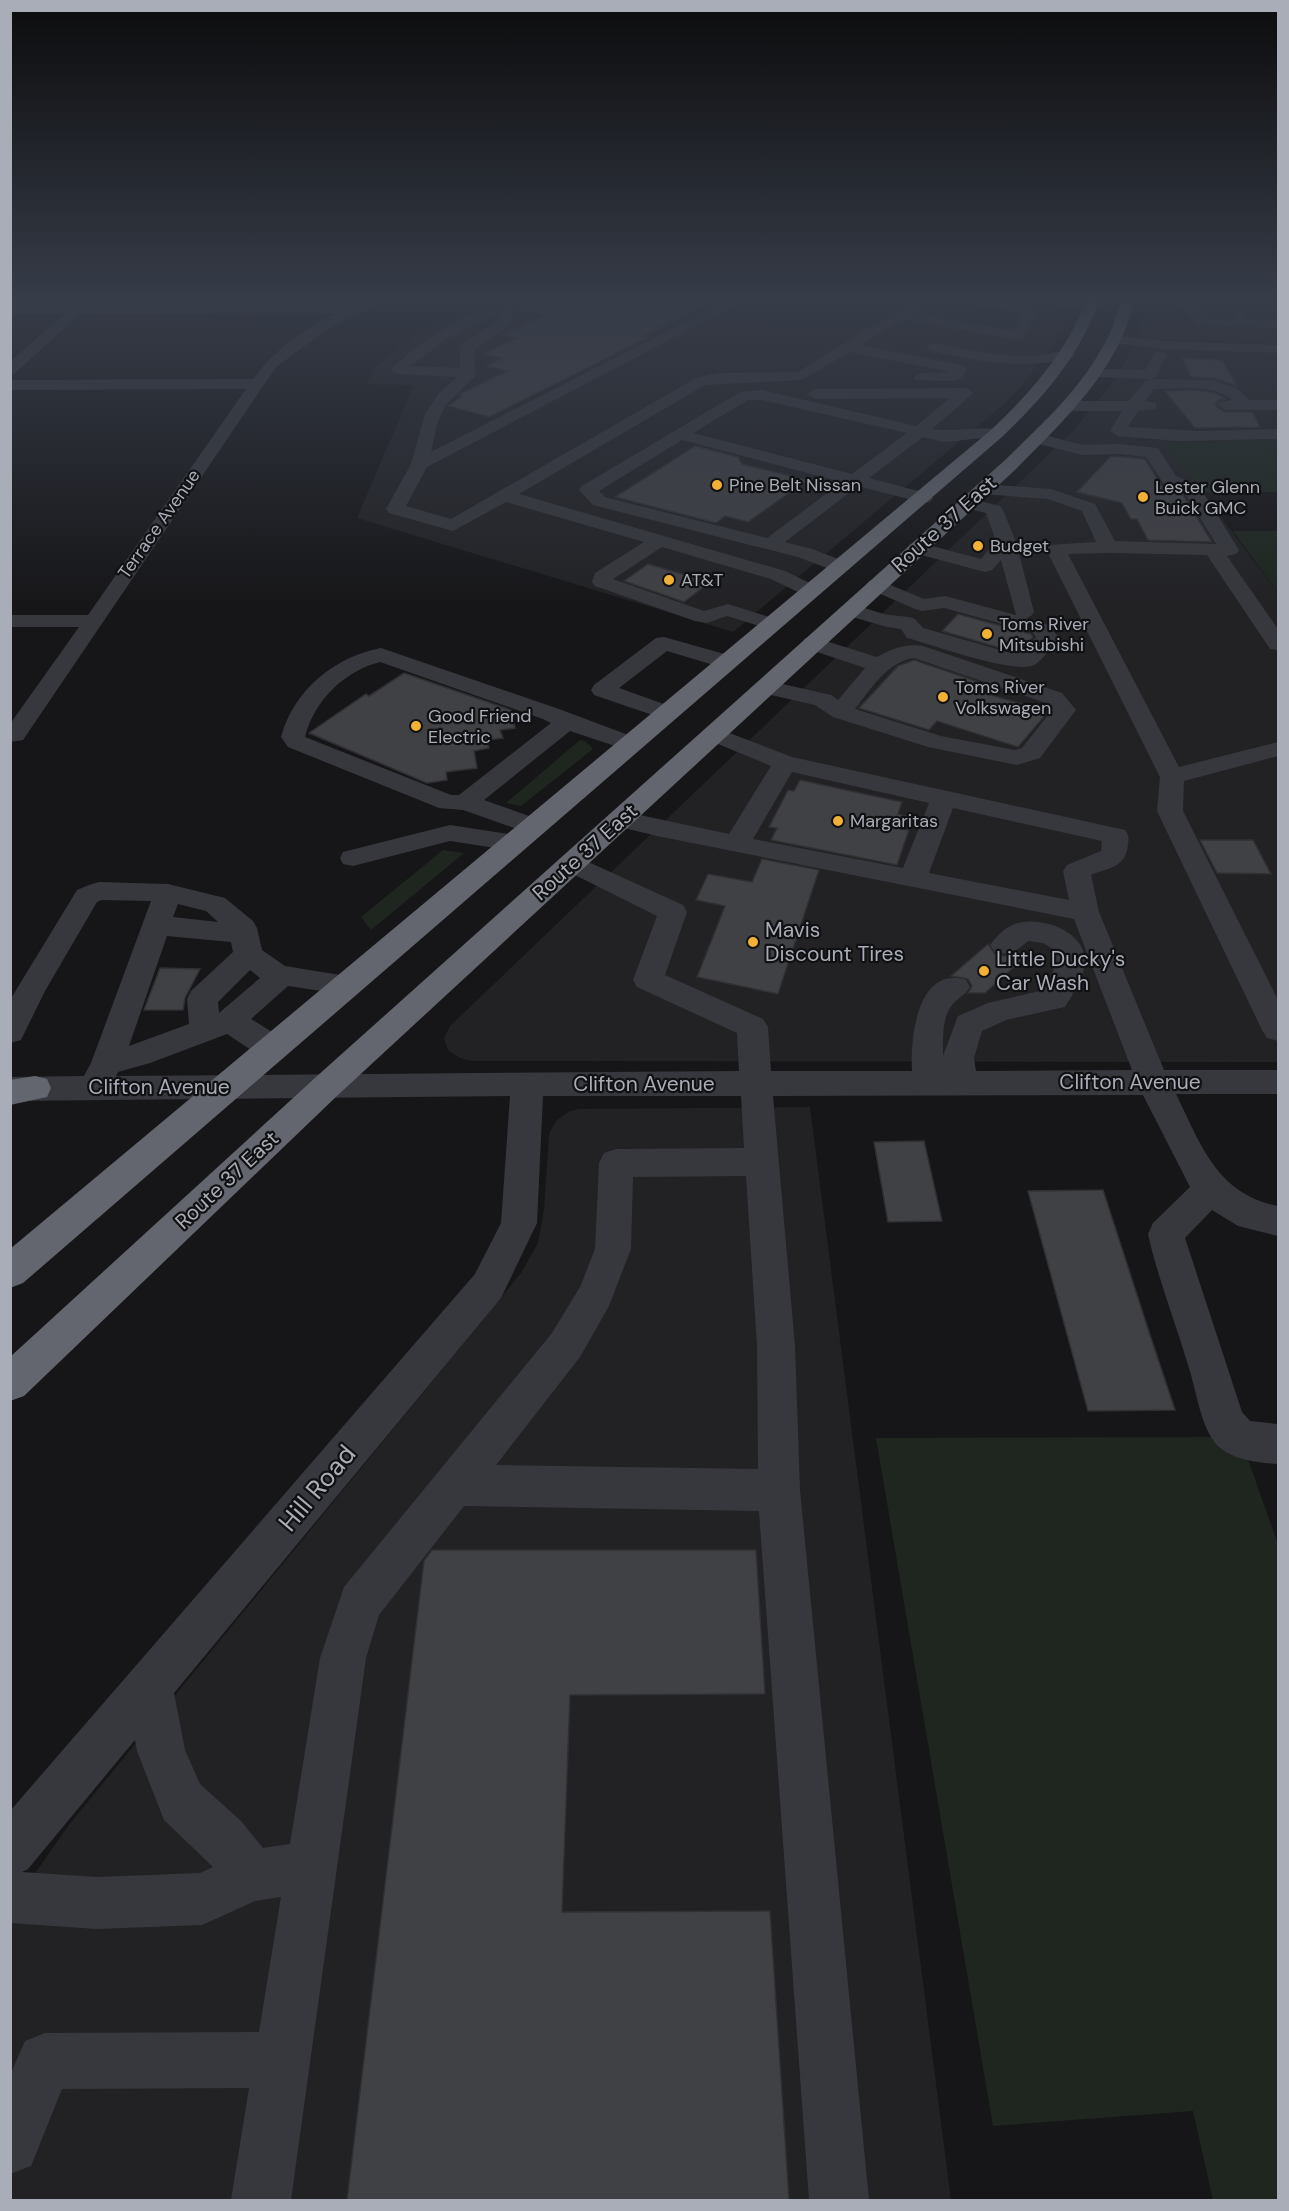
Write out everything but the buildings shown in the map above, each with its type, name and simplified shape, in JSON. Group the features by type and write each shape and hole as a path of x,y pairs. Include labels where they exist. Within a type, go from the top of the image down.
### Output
{"highway":[{"name":"Route 37 East","path":"10,1272 25,1251 274,1048 839,566 924,498 997,433 1028,401"},
{"name":"Route 37 East","path":"10,1383 327,1086 975,496 1071,401"}],"street":[{"name":"Terrace Avenue","path":"13,735 244,401"},
{"path":"439,401 435,407 420,464 395,509 453,525 666,401"},
{"path":"420,464 542,401"},
{"path":"735,401 588,490 598,501 805,553 839,566"},
{"path":"789,401 944,436 997,433"},
{"path":"771,544 920,431 955,401"},
{"path":"1097,401 1133,406 1167,405"},
{"path":"1137,401 1118,430 1153,436 1187,437 1278,434"},
{"path":"1242,401 1246,405"},
{"path":"1212,405 1278,405"},
{"path":"680,435 924,498"},
{"path":"1036,438 1082,450 1119,449 1152,452 1170,480 1192,489 1229,550 1108,547 1056,549 1172,777 1170,811 1278,1030"},
{"path":"975,496 1064,479 1089,450"},
{"path":"1064,479 1089,508 1108,547"},
{"path":"503,495 778,575 811,591"},
{"path":"975,496 994,510 1006,542 1024,612"},
{"path":"587,520 610,504"},
{"path":"659,541 602,577 602,582 610,587 702,617 713,617 721,611 728,610 772,624"},
{"path":"985,566 1006,542"},
{"path":"917,548 1013,573"},
{"path":"1213,550 1278,644"},
{"path":"849,610 887,621 908,623 915,633 1010,660 1027,660 1048,637 1039,628 945,602 922,605 876,585"},
{"path":"908,623 922,605"},
{"path":"10,621 92,621"},
{"path":"667,713 602,690 664,643 727,662"},
{"path":"813,643 879,665"},
{"path":"765,687 823,700 841,712 936,742 1017,758 1031,753 1064,710 1054,698 915,651 899,652 879,665 841,712"},
{"path":"524,835 466,802 448,803 296,742 293,737 295,727 331,677 372,656 381,654 630,744"},
{"path":"466,802 567,722"},
{"path":"714,734 785,763 1116,836 1114,856 1077,871 1085,912 1153,1082 1198,1172 1221,1198 1251,1216 1278,1221"},
{"path":"1172,777 1278,749"},
{"path":"736,843 785,763"},
{"path":"912,878 944,798"},
{"path":"621,819 1085,912"},
{"path":"353,858 450,833 524,835"},
{"path":"573,863 673,912 648,980 752,1027 776,1346 779,1490 839,2200"},
{"path":"10,1032 30,991 87,896 99,891 117,890 168,894 215,904 243,928 246,945 202,999 217,1025 274,1048"},
{"path":"101,1075 168,894"},
{"path":"157,925 246,945 280,977"},
{"path":"962,1083 958,1058 969,1024 999,1011 1054,999 1067,979 1070,954 1064,941 1041,931 1022,931 1005,945"},
{"path":"101,1075 139,1055 217,1025 280,977 287,976 348,985"},
{"path":"929,1083 926,1061 930,1023 938,1000 955,987"},
{"name":"Clifton Avenue","path":"19,1090 101,1075 225,1088 527,1084 1278,1082"},
{"name":"Hill Road","path":"10,1851 488,1286 519,1223 527,1084"},
{"path":"261,2200 343,1658 360,1603 566,1345 596,1294 613,1249 616,1163 762,1162"},
{"path":"1212,1187 1166,1234 1171,1258 1204,1348 1222,1413 1232,1433 1248,1441 1278,1444"},
{"path":"454,1485 779,1490"},
{"path":"149,1685 161,1751 182,1802 224,1839 252,1876"},
{"path":"10,1897 97,1903 202,1899 252,1876 312,1866"},
{"path":"10,2145 45,2061 283,2060"}],"shaded area":[{"path":"407,401 1007,401 733,632 357,518"},
{"path":"1098,401 1278,401 1278,441 1164,442 1278,593 1278,1062 472,1061 460,1058 448,1050 444,1038 450,1026 1072,432"},
{"path":"1278,441 1278,492 1200,492 1163,442"},
{"path":"1233,531 1278,531 1278,593"},
{"path":"580,740 585,741 593,749 521,806 506,803"},
{"path":"443,850 464,853 371,930 361,917"},
{"path":"810,1107 951,2200 11,2200 11,1908 68,1826 521,1273 538,1243 544,1210 549,1134 556,1121 568,1112 579,1109"},
{"path":"1240,1437 1278,1544 1278,2200 1213,2200 1193,2111 993,2126 876,1438"}],"place":[{"name":"Pine Belt Nissan","path":"717,485"},
{"name":"Lester Glenn Buick GMC","path":"1143,497"},
{"name":"Budget","path":"978,546"},
{"name":"AT&T","path":"669,580"},
{"name":"Toms River Mitsubishi","path":"987,634"},
{"name":"Toms River Volkswagen","path":"943,697"},
{"name":"Good Friend Electric","path":"416,726"},
{"name":"Margaritas","path":"838,821"},
{"name":"Mavis Discount Tires","path":"753,942"},
{"name":"Little Ducky's Car Wash","path":"984,971"}]}
